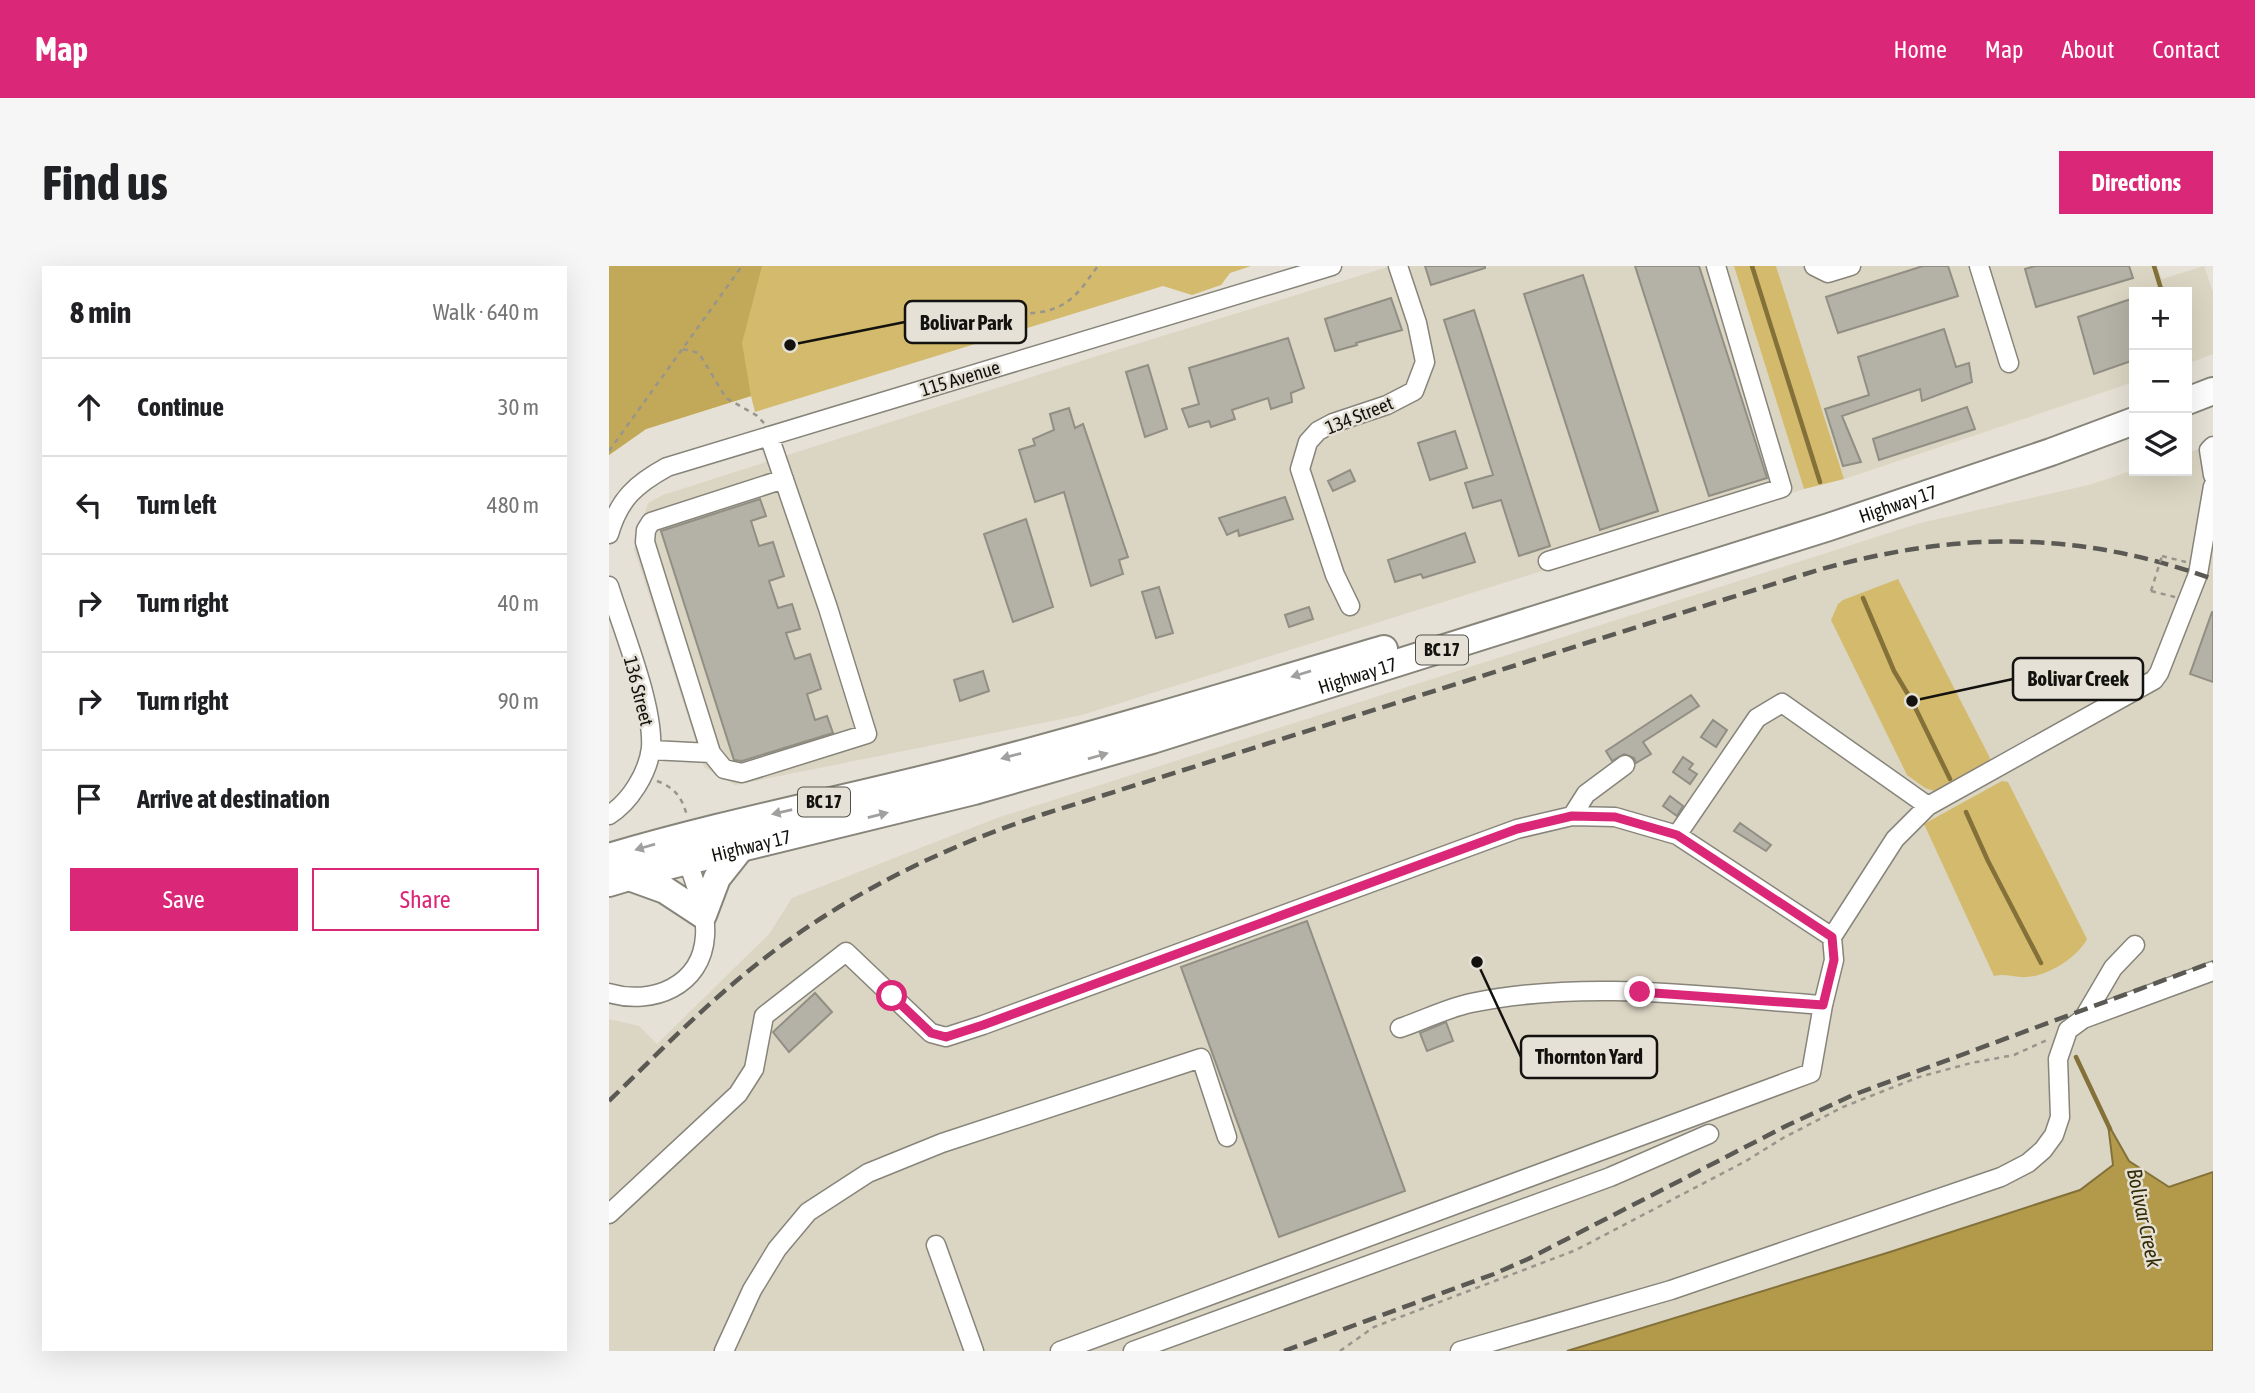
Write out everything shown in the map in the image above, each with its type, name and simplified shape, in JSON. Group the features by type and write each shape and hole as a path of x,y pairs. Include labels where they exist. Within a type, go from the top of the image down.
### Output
{"highway":[{"path":"2192,381 2213,373"},
{"path":"2192,399 2213,391"},
{"name":"Highway 17","path":"609,858 968,768 1333,664 1822,511 2045,436 2129,404"},
{"name":"Highway 17","path":"619,880 686,840 740,849 974,791 1166,736 1829,527 2129,423"},
{"path":"619,880 666,890 703,915 717,878 740,849"}],"street":[{"name":"115 Avenue","path":"610,524 623,500 643,480 667,467 1332,266"},
{"name":"134 Street","path":"1350,606 1335,575 1300,469 1308,442 1318,431 1387,405 1414,391 1425,362 1417,323 1398,266"},
{"path":"1548,561 1782,488 1716,266"},
{"path":"1814,266 1828,273 1850,266"},
{"path":"1979,266 2009,363"},
{"path":"769,436 828,608 867,734 742,773 724,769 711,753 645,542 646,530 651,522 784,480"},
{"path":"2211,448 2213,475"},
{"path":"1060,1351 1811,1073 1834,960 1832,937 1895,839 1928,806 2154,680 2198,574 2213,486"},
{"name":"136 Street","path":"609,586 642,690 650,724 651,750 631,795 609,815"},
{"path":"1677,835 1757,718 1782,704 1928,806"},
{"path":"651,750 711,753"},
{"path":"1572,816 1586,794 1625,765"},
{"path":"609,1214 738,1094 754,1069 764,1016 846,952 931,1033 946,1037 1517,829 1572,816 1615,817 1677,835 1832,937"},
{"path":"609,993 642,998 662,993 681,982 697,964 705,937 703,915 686,840"},
{"path":"1460,1351 1671,1290 2001,1177 2028,1163 2043,1150 2054,1135 2060,1117 2058,1059 2076,1025 2113,968 2135,945"},
{"path":"2076,1025 2213,971"},
{"path":"1401,1028 1468,1004 1533,993 1640,992 1823,1005"},
{"path":"724,1351 752,1290 777,1249 808,1212 869,1173 943,1143 1201,1058 1227,1137"},
{"path":"1133,1351 1610,1177 1709,1134"},
{"path":"936,1245 974,1351"},
{"path":"1324,1255 1332,1278"},
{"path":"1119,1329 1127,1351"}],"path":[{"path":"609,451 742,266"},
{"path":"934,321 948,327 962,319 978,315 1035,313 1055,308 1073,298 1098,266"},
{"path":"683,349 699,353 726,398 762,419 769,436"},
{"path":"2176,597 2151,591 2162,556 2186,562"},
{"path":"654,779 669,785 683,801 686,840"},
{"path":"1340,1351 1374,1327 1576,1250 1746,1161 1783,1138 1867,1096 1919,1077 2014,1055 2076,1025"},
{"path":"1345,1347 1352,1351"}],"shaded area":[{"path":"609,266 1251,266 1230,273 1221,285 1192,295 1163,286 755,412 751,396 646,429 609,455"},
{"path":"609,266 762,266 742,343 751,396 646,429 609,455"},
{"path":"1391,266 1734,266 1804,489 1082,715 735,785 704,767 634,549 648,503 663,495 1097,356"},
{"path":"1734,266 1776,266 1844,479 1804,489"},
{"path":"1776,266 2157,266 2162,279 2204,266 2213,292 2213,354 2192,362 2192,287 2129,287 2129,384 1844,479"},
{"path":"2213,444 2213,1172 2169,1187 2129,1161 2109,1126 2113,1165 2080,1190 1890,1252 1567,1351 609,1351 609,1019 639,1026 657,1044 769,934 792,898 997,818 1920,523 2089,485 2129,472 2129,476 2192,476 2192,451"},
{"path":"1898,579 1990,758 1988,764 1937,792 1925,788 1907,775 1831,620 1838,604 1843,600"},
{"path":"2002,781 2008,782 2087,939 2070,959 2035,976 1994,976 1924,824"}],"water":[{"path":"2108,1124 2129,1161 2169,1187 2213,1172 2213,1351 1567,1351 1890,1252 2080,1190 2113,1165"}],"building":[{"path":"1425,266 1485,266 1485,268 1431,285"},
{"path":"1635,266 1699,266 1767,478 1709,496"},
{"path":"1923,266 1948,266 1958,296 1838,333 1826,297"},
{"path":"2035,266 2129,266 2133,278 2036,307 2025,269"},
{"path":"1583,275 1658,511 1600,530 1524,294"},
{"path":"1391,298 1402,330 1335,351 1325,319"},
{"path":"2129,300 2129,362 2094,374 2078,317"},
{"path":"1474,310 1550,546 1519,556 1501,500 1473,508 1465,483 1493,475 1444,320"},
{"path":"1944,329 1956,367 1969,363 1972,382 1922,401 1920,389 1842,416 1861,462 1843,466 1825,409 1869,395 1858,357"},
{"path":"1288,338 1304,388 1291,393 1292,402 1271,409 1268,398 1232,410 1235,419 1211,427 1209,421 1189,427 1182,409 1199,404 1189,368"},
{"path":"1148,365 1167,429 1145,437 1126,372"},
{"path":"1967,407 1975,429 1879,460 1873,439"},
{"path":"1069,408 1075,428 1083,424 1128,557 1119,560 1123,574 1091,586 1064,492 1035,502 1019,450 1035,445 1033,439 1054,430 1050,414"},
{"path":"1455,431 1467,468 1430,480 1418,443"},
{"path":"1350,470 1355,481 1333,491 1328,481"},
{"path":"1285,497 1293,519 1239,536 1238,530 1227,535 1219,518"},
{"path":"760,499 766,516 751,521 759,546 773,542 784,576 769,581 778,608 792,604 800,629 786,633 795,659 810,654 821,689 807,694 815,720 827,716 833,733 742,761 734,760 661,531"},
{"path":"1026,519 1053,607 1013,622 984,534"},
{"path":"1465,533 1475,562 1423,578 1421,574 1395,582 1388,560"},
{"path":"1159,587 1173,633 1156,638 1142,592"},
{"path":"1309,607 1313,619 1289,627 1285,615"},
{"path":"2213,612 2213,682 2190,674"},
{"path":"983,671 989,691 960,701 954,680"},
{"path":"1691,695 1699,706 1643,742 1651,754 1636,763 1634,758 1624,754 1612,761 1606,751"},
{"path":"1713,720 1727,730 1716,747 1701,737"},
{"path":"1683,757 1693,764 1689,769 1697,774 1690,784 1673,772"},
{"path":"1670,796 1683,806 1677,816 1663,806"},
{"path":"1740,823 1771,845 1766,851 1734,831"},
{"path":"1307,921 1405,1191 1279,1237 1181,967"},
{"path":"815,993 832,1012 789,1052 773,1032"},
{"path":"1446,1022 1453,1041 1427,1051 1420,1033"}],"waterway":[{"name":"Bolivar Creek","path":"1752,266 1820,482"},
{"path":"2154,266 2160,287"},
{"name":"Bolivar Creek","path":"1863,598 1894,671 1912,701 1950,779"},
{"name":"Bolivar Creek","path":"1966,812 2041,963"},
{"name":"Bolivar Creek","path":"2076,1057 2110,1129"}],"railway":[{"path":"609,1101 741,977 811,925 847,902 924,862 963,844 1044,814 1818,570 1870,557 1969,543 2065,544 2113,551 2213,579"},
{"path":"1284,1351 1528,1259 1788,1125 1853,1095 2213,962"}],"place":[{"name":"Bolivar Park","path":"790,345"},
{"name":"Bolivar Creek","path":"1912,701"},
{"name":"Thornton Yard","path":"1477,962"}],"route":[{"path":"892,996 931,1033 946,1037 1517,829 1572,816 1615,817 1677,835 1832,937 1834,960 1823,1005 1640,992"}]}
